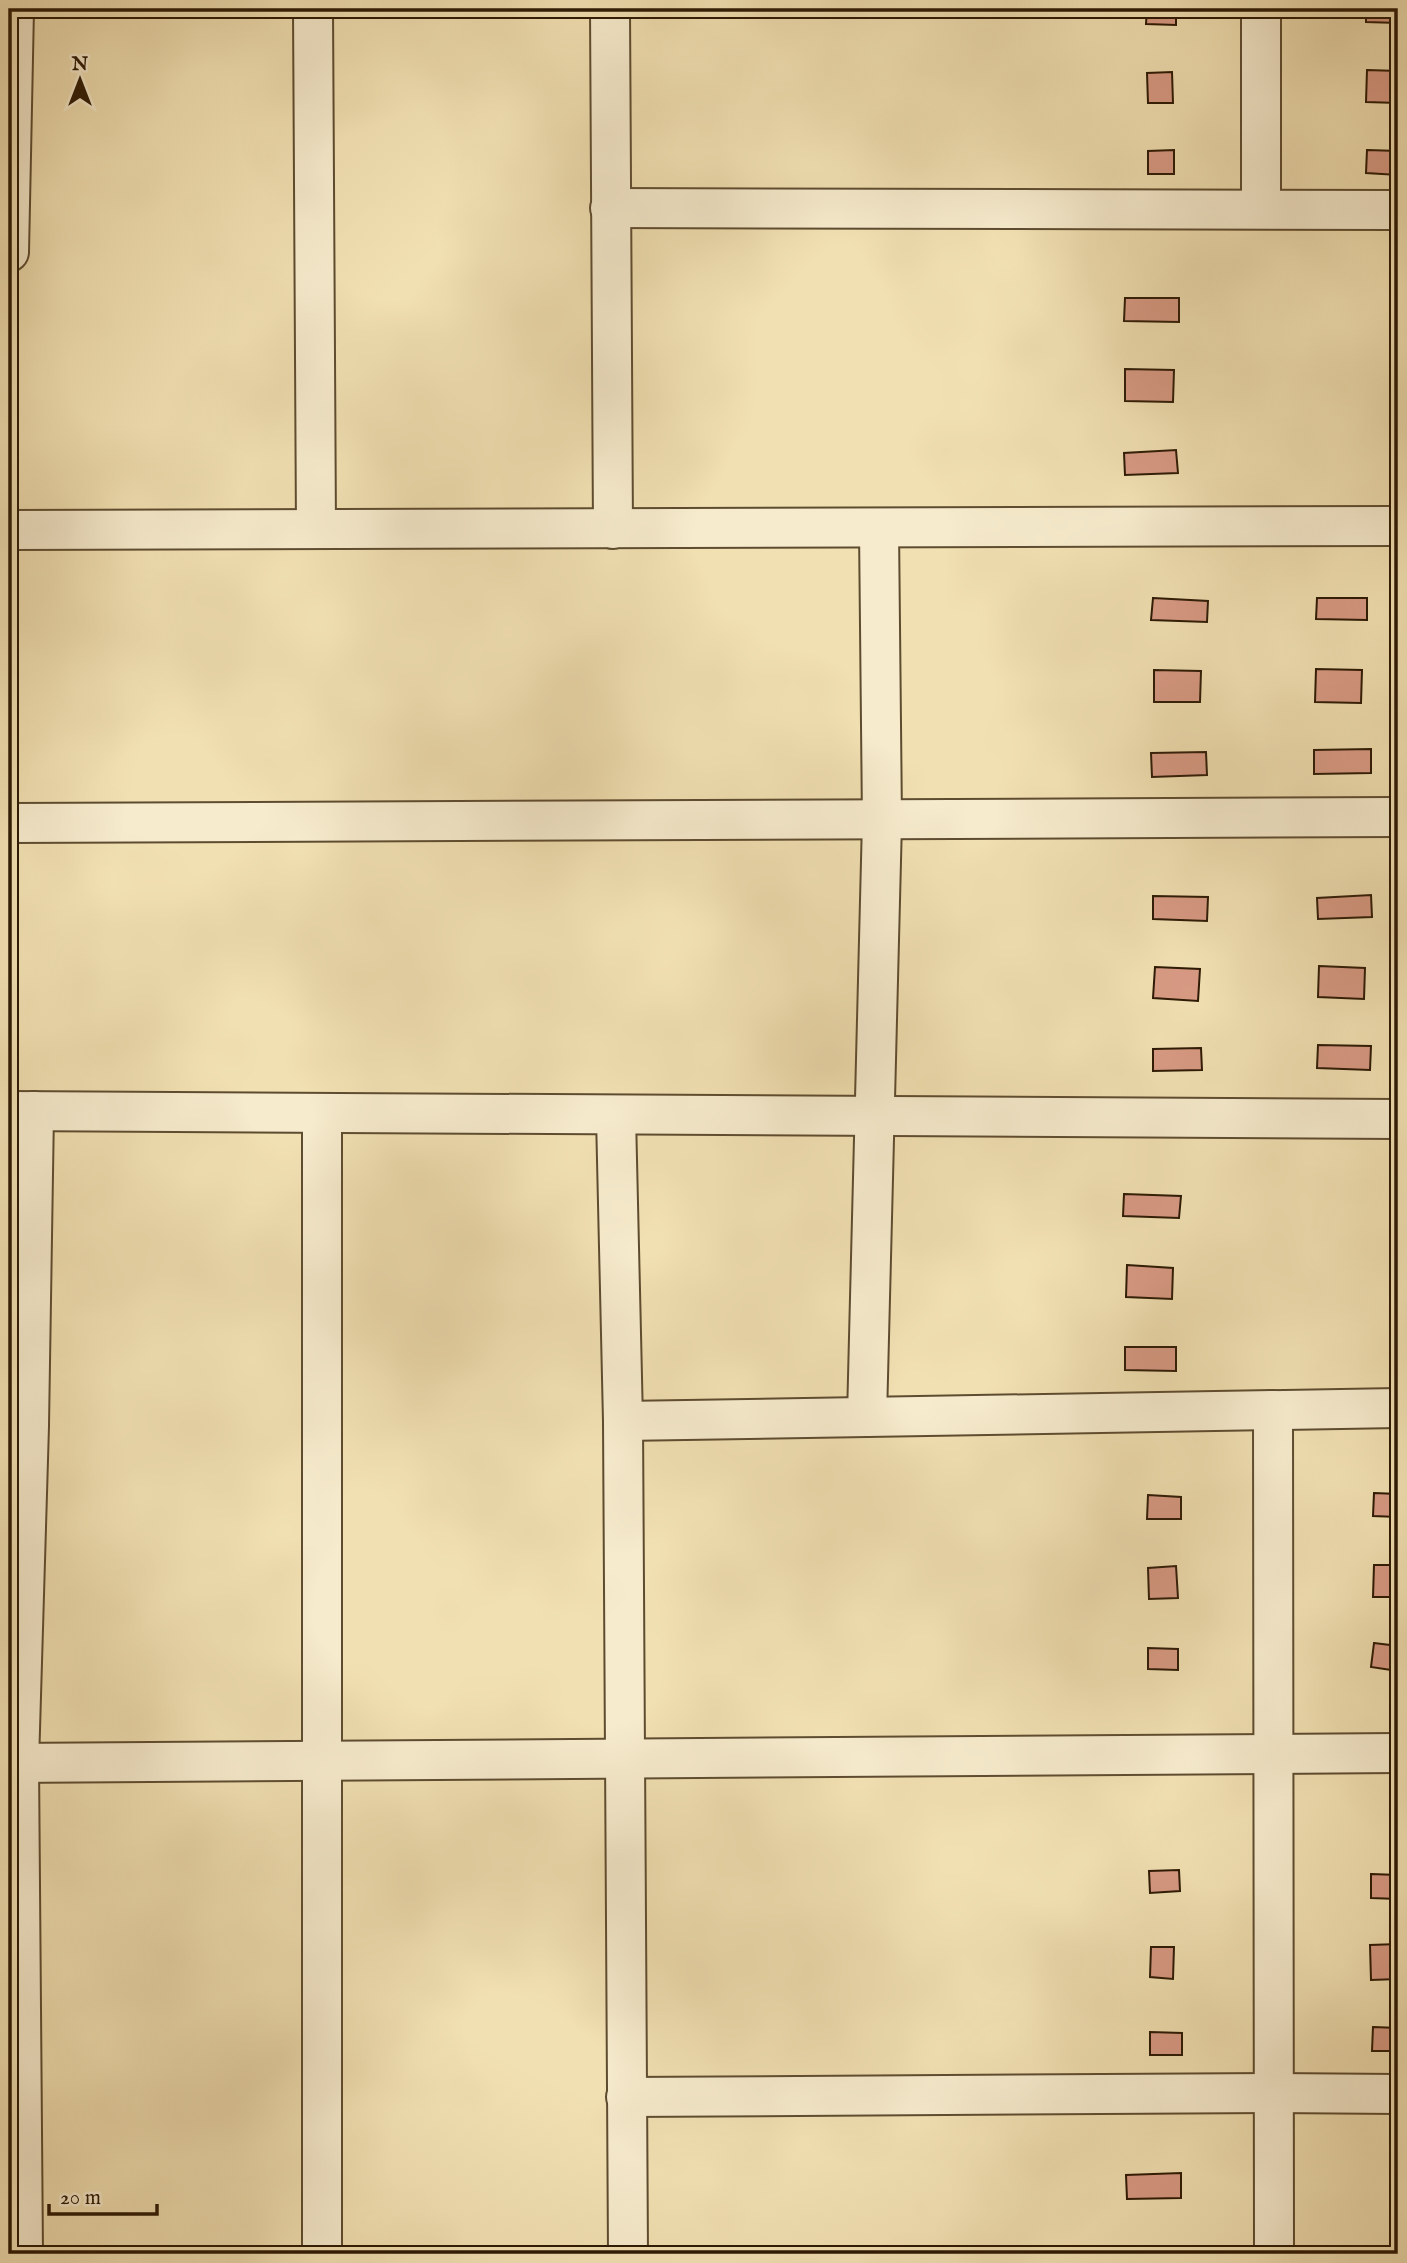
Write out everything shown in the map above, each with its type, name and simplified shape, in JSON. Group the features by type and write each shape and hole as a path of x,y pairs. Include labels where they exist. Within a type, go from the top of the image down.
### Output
{"street":[{"path":"9,252 14,9"},
{"path":"313,9 316,529"},
{"path":"610,9 613,529"},
{"path":"1261,9 1261,209"},
{"path":"610,208 1398,210"},
{"path":"9,530 1398,526"},
{"path":"867,1417 882,821 879,528"},
{"path":"9,823 1398,817"},
{"path":"23,2254 15,2100 14,1763 22,1111 1398,1119"},
{"path":"322,1114 322,2254"},
{"path":"616,1116 623,1421 628,2254"},
{"path":"623,1421 1398,1408"},
{"path":"1273,1410 1274,2254"},
{"path":"14,1763 1398,1753"},
{"path":"626,2096 1398,2094"}],"building":[{"path":"1147,9 1176,9 1176,25 1146,24"},
{"path":"1366,9 1398,9 1398,23 1366,22"},
{"path":"1367,70 1398,71 1398,103 1366,102"},
{"path":"1172,72 1173,103 1148,103 1147,73"},
{"path":"1174,150 1174,174 1148,174 1148,151"},
{"path":"1367,150 1398,151 1398,175 1366,173"},
{"path":"1125,298 1179,298 1179,322 1124,321"},
{"path":"1125,369 1174,370 1173,402 1125,401"},
{"path":"1176,450 1178,473 1125,475 1124,453"},
{"path":"1153,598 1208,601 1207,622 1151,620"},
{"path":"1317,598 1367,598 1367,620 1316,619"},
{"path":"1316,669 1362,670 1361,703 1315,702"},
{"path":"1154,670 1201,671 1200,702 1154,702"},
{"path":"1371,749 1371,773 1314,774 1314,750"},
{"path":"1206,752 1207,775 1152,777 1151,753"},
{"path":"1371,895 1372,917 1318,919 1317,898"},
{"path":"1153,896 1208,897 1207,921 1153,919"},
{"path":"1319,966 1365,968 1364,999 1318,997"},
{"path":"1155,967 1200,969 1198,1001 1153,998"},
{"path":"1318,1045 1371,1046 1370,1070 1317,1068"},
{"path":"1201,1048 1202,1070 1153,1071 1153,1049"},
{"path":"1124,1194 1181,1196 1179,1218 1123,1216"},
{"path":"1127,1265 1173,1268 1172,1299 1126,1297"},
{"path":"1125,1347 1176,1347 1176,1371 1125,1370"},
{"path":"1374,1493 1398,1494 1398,1517 1373,1516"},
{"path":"1148,1495 1181,1497 1181,1519 1147,1519"},
{"path":"1374,1565 1398,1565 1398,1597 1373,1597"},
{"path":"1176,1566 1178,1598 1149,1599 1148,1568"},
{"path":"1374,1643 1398,1646 1398,1671 1371,1667"},
{"path":"1148,1648 1178,1649 1178,1670 1148,1669"},
{"path":"1179,1870 1180,1891 1150,1893 1149,1871"},
{"path":"1371,1874 1398,1875 1398,1899 1371,1898"},
{"path":"1398,1944 1398,1979 1371,1980 1370,1945"},
{"path":"1151,1947 1174,1947 1173,1979 1150,1977"},
{"path":"1373,2027 1398,2028 1398,2051 1372,2051"},
{"path":"1150,2032 1182,2033 1182,2055 1150,2055"},
{"path":"1181,2173 1181,2198 1127,2199 1126,2175"},
{"path":"1127,2246 1175,2247 1174,2254 1127,2254"}]}
